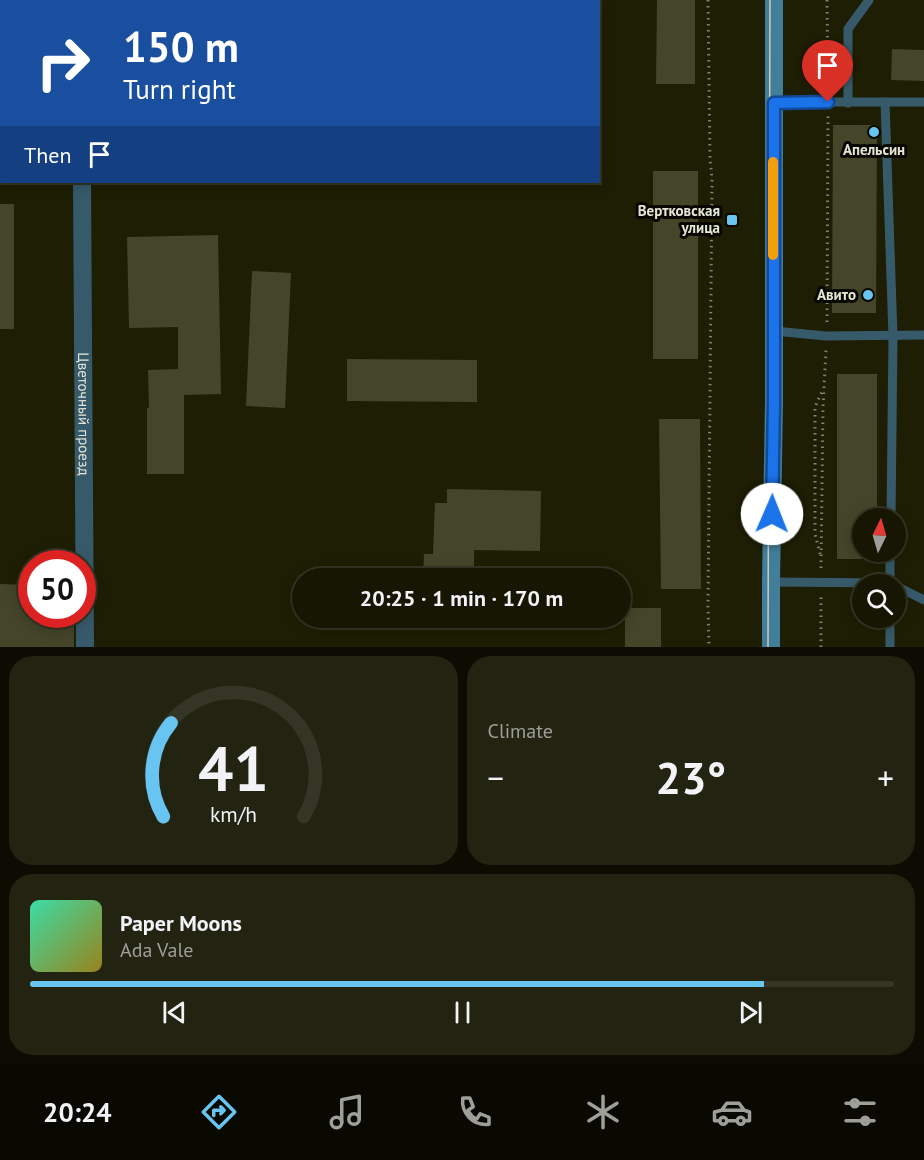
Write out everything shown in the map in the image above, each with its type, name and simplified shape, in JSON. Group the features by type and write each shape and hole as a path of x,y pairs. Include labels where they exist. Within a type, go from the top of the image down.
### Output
{"main road":[{"path":"771,647 774,0"}],"street":[{"name":"Цветочный проезд","path":"82,183 85,647"}],"lane":[{"path":"848,103 848,29 869,0"},
{"path":"885,102 893,336 891,508"},
{"path":"774,103 924,102"},
{"path":"774,331 826,336 924,335"},
{"path":"771,582 852,584"},
{"path":"906,592 924,600"},
{"path":"890,628 890,647"}],"path":[{"path":"708,0 712,179 709,647"},
{"path":"821,647 823,407 826,336 827,0"},
{"path":"821,561 815,534 815,407 825,385"}],"building":[{"path":"657,0 695,0 695,84 656,84"},
{"path":"892,49 924,50 924,81 891,80"},
{"path":"833,125 877,125 876,313 832,313"},
{"path":"653,171 698,171 698,359 653,359"},
{"path":"0,204 14,204 14,329 0,329"},
{"path":"218,235 221,394 184,395 184,474 147,474 148,370 178,369 178,327 129,328 127,237"},
{"path":"252,271 291,273 285,408 246,406"},
{"path":"347,359 477,360 477,402 347,401"},
{"path":"837,374 877,374 877,508 852,508 852,559 837,559"},
{"path":"659,419 700,419 701,589 661,589"},
{"path":"447,489 541,491 540,551 474,550 474,568 423,568 424,554 433,554 435,503 447,503"},
{"path":"0,584 18,585 18,628 74,628 74,647 0,647"},
{"path":"631,608 661,608 661,647 625,647 625,628 631,628"}],"tram line":[{"path":"768,647 770,0"}],"slow traffic":[{"path":"773,162 773,255"}],"place":[{"name":"Апельсин","path":"874,132"},
{"name":"Вертковская улица","path":"732,220"},
{"name":"Авито","path":"868,295"}],"route":[{"path":"772,514 774,103 828,102"}]}
